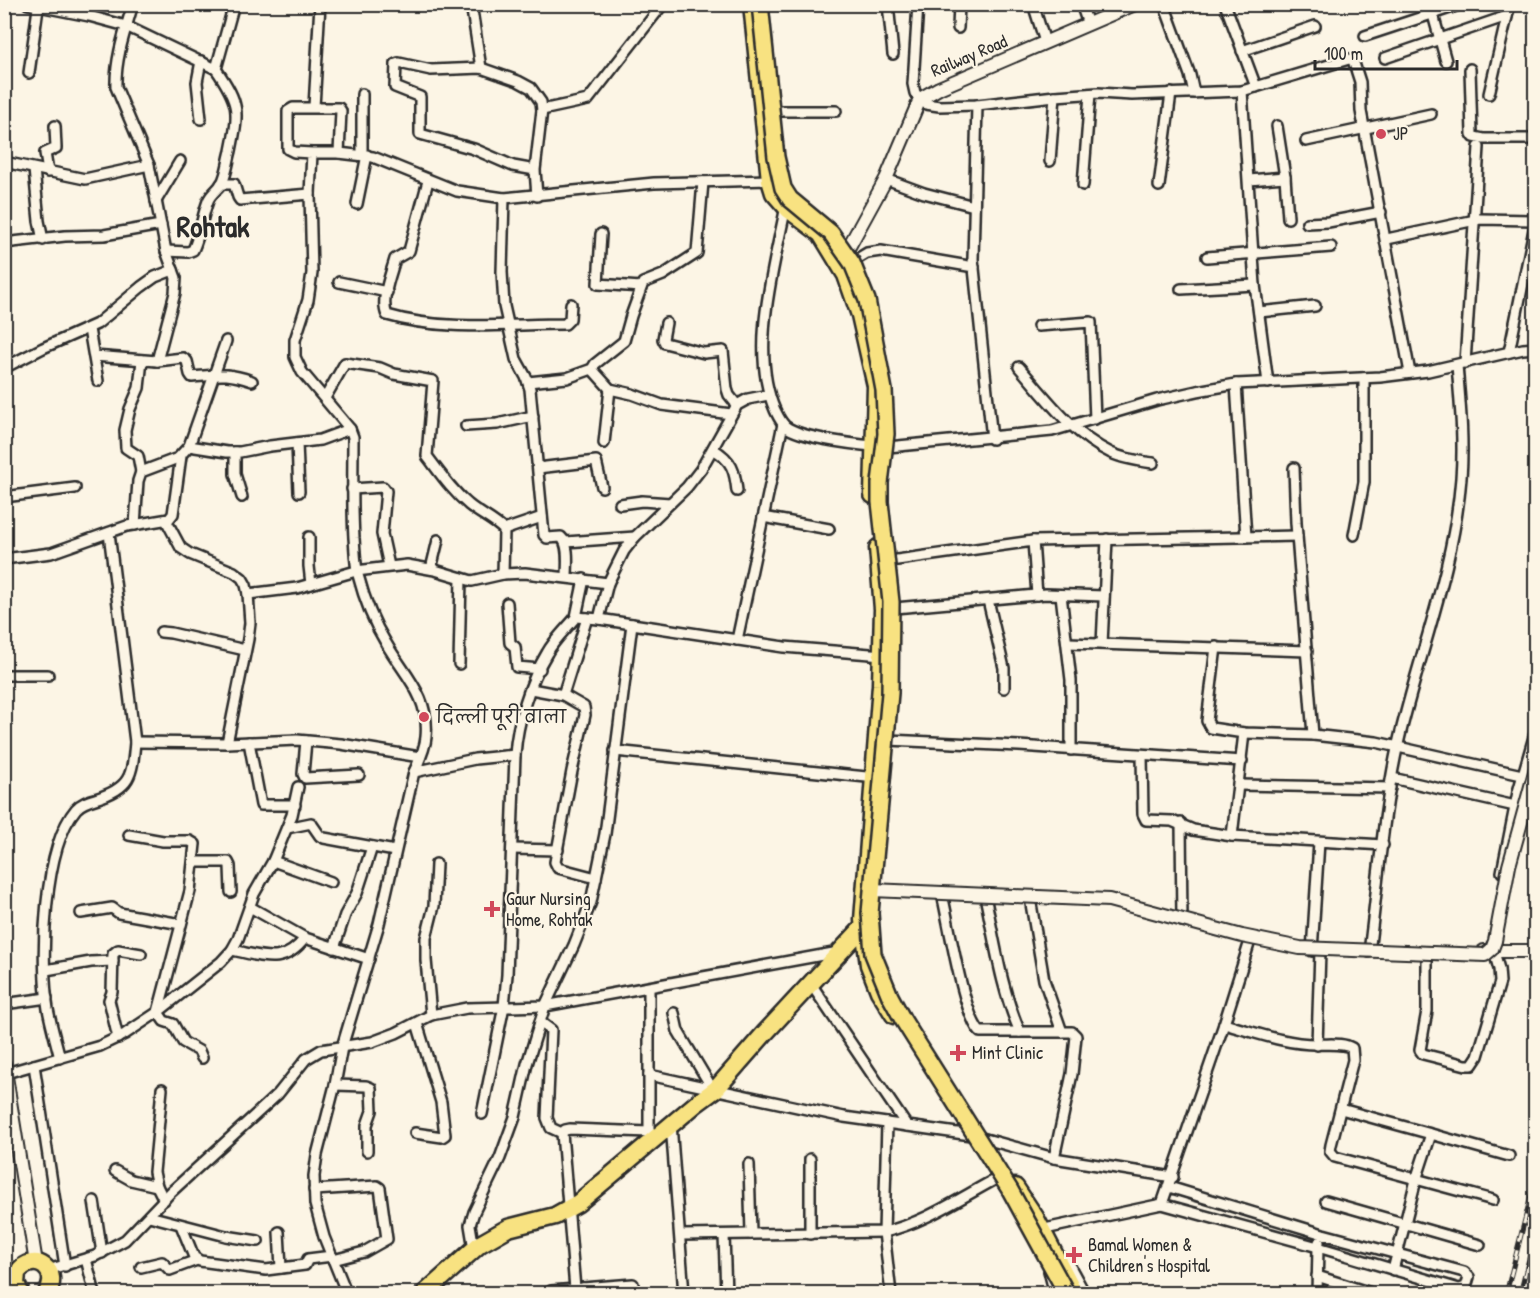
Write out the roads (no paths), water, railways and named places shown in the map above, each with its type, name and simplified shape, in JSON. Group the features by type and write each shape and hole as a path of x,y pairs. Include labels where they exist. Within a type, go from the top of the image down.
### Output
{"highway":[{"path":"752,4 770,180 774,193 787,200 845,258 846,275 860,315 876,386 895,609 889,656 868,921 888,984 977,1137 1039,1230 1075,1293"},
{"path":"762,4 779,180 787,200"},
{"path":"879,778 888,740 889,656 873,490 881,447"},
{"path":"424,1293 480,1244 508,1228 555,1216 578,1203 649,1138 671,1124 714,1089 868,921"},
{"path":"977,1137 996,1179 1039,1230 1049,1271 1061,1293"},
{"path":"15,1286 19,1270 28,1263 42,1266 51,1281 46,1293"}],"main road":[{"path":"762,4 776,157 781,181 790,199 831,232 852,264 867,300 884,390 886,434 880,502 891,602 891,682 870,890 873,954 890,996 1010,1190 1067,1293"}],"street":[{"path":"28,4 126,26 216,69 231,91 236,104 237,116 227,168 221,184 211,194 208,201 193,250 189,252 166,251"},
{"path":"133,4 126,26 116,87 149,165 166,251 176,278 175,293 157,361"},
{"path":"216,69 234,4"},
{"path":"314,107 320,4"},
{"path":"471,4 481,68"},
{"path":"542,110 583,103 588,100 663,4"},
{"path":"888,4 893,54"},
{"path":"918,4 913,84 915,93 920,99 926,104 939,106 977,105 1090,94 1242,91 1351,59 1355,62 1360,82 1360,105 1410,373"},
{"path":"958,28 959,4"},
{"path":"1033,4 1045,42"},
{"path":"1081,4 1088,24"},
{"name":"Railway Road","path":"845,258 886,179 920,99 939,88 1135,4"},
{"path":"1164,4 1190,75 1194,93"},
{"path":"1225,4 1256,87"},
{"path":"1365,36 1431,9 1462,4"},
{"path":"1489,94 1510,4"},
{"path":"29,73 38,8"},
{"path":"1431,9 1446,61"},
{"path":"1384,58 1507,16"},
{"path":"1242,51 1315,26"},
{"path":"201,61 197,82 201,119"},
{"path":"535,170 513,166 474,149 419,133 420,97 395,87 398,63 432,70 481,68 531,88 541,102 542,110 535,170 537,196"},
{"path":"1470,69 1472,134 1474,137 1536,139"},
{"path":"1242,91 1252,254 1268,383"},
{"path":"1159,186 1171,93"},
{"path":"357,204 364,155 362,94"},
{"path":"1083,185 1090,94"},
{"path":"1050,161 1055,96"},
{"path":"977,105 974,267 992,439"},
{"path":"339,153 341,109 314,107 293,108 288,111 288,149 294,152 364,155 457,191 504,198 654,183 770,180"},
{"path":"774,111 836,111"},
{"path":"1305,141 1431,114"},
{"path":"48,172 45,153 56,148 55,126"},
{"path":"1277,126 1285,177 1288,218"},
{"path":"1369,952 1398,746 1454,533 1463,444 1461,364 1479,147"},
{"path":"312,153 310,194 312,273 308,300 296,340 295,357 302,372 350,429 353,437 352,489 357,571 366,602 386,643 420,695 427,728 424,749 414,772 382,913 342,1047 317,1155 314,1190 318,1215 332,1258 347,1293"},
{"path":"156,201 180,161"},
{"path":"4,162 86,179 149,165"},
{"path":"34,169 43,240"},
{"path":"1249,180 1285,177"},
{"path":"886,179 924,193 974,206"},
{"path":"428,181 410,251 395,259 385,310 390,316 444,325 568,324 571,304"},
{"path":"528,382 567,378 592,369 624,341 641,287 646,281 663,275 697,253 702,182"},
{"path":"221,184 234,184 240,200 310,194"},
{"path":"504,198 502,272 507,324 516,359 528,382 545,537 561,537 566,542 567,577"},
{"path":"787,200 766,316 764,362 768,395 783,424 803,434 881,447 992,439 1052,431 1157,400 1236,384 1364,378 1410,373 1536,348"},
{"path":"1307,223 1328,222 1381,212"},
{"path":"1387,240 1473,220 1488,218 1536,220 1509,352"},
{"path":"4,243 64,236 104,235 162,225"},
{"path":"601,234 598,284 641,287"},
{"path":"1207,257 1331,247"},
{"path":"845,258 880,251 974,267"},
{"path":"4,368 59,340 89,329 141,287 173,270"},
{"path":"339,282 387,292"},
{"path":"1181,289 1255,285"},
{"path":"1259,312 1315,306"},
{"path":"1038,326 1091,322 1095,419"},
{"path":"666,323 663,339 665,343 704,353 723,351 727,389 737,405"},
{"path":"89,329 98,381"},
{"path":"141,471 181,456 189,446 226,341"},
{"path":"94,356 157,361 183,358 187,361 192,377 216,373 232,374 252,381"},
{"path":"135,525 141,471 138,456 127,450 125,444 127,419 139,388 142,360"},
{"path":"325,398 345,363 380,368 394,374 432,380 434,385 426,453 428,458 435,464 445,482 457,494 485,518 504,530"},
{"path":"1019,368 1071,426 1112,454 1153,463"},
{"path":"592,369 610,389 662,405 731,414"},
{"path":"1354,534 1364,482 1364,378"},
{"path":"1236,384 1246,537"},
{"path":"604,443 610,389"},
{"path":"599,619 608,583 624,551 635,537 687,487 713,449 737,405 748,399 768,395"},
{"path":"466,426 496,424 533,416"},
{"path":"737,640 783,424"},
{"path":"189,446 236,452 320,440 350,429"},
{"path":"297,443 299,492"},
{"path":"713,449 728,459 732,465 737,491"},
{"path":"236,452 236,479 242,498"},
{"path":"4,559 51,553 135,525 166,520 173,514 181,456"},
{"path":"538,468 596,461 602,487"},
{"path":"1294,468 1313,735"},
{"path":"352,489 383,487 386,491 382,534 389,566"},
{"path":"4,497 75,488"},
{"path":"620,504 642,501 670,503"},
{"path":"504,530 542,517"},
{"path":"763,517 829,529"},
{"path":"166,520 181,548 234,573 242,578 246,585 250,623 227,743"},
{"path":"503,573 504,530"},
{"path":"60,1058 47,998 45,919 52,870 65,827 78,807 84,802 116,791 131,774 135,741 109,533"},
{"path":"890,561 1033,541 1298,536"},
{"path":"309,537 311,584"},
{"path":"566,542 635,537"},
{"path":"1102,644 1107,539"},
{"path":"431,569 438,540"},
{"path":"1033,541 1037,595"},
{"path":"248,594 311,584 357,571 411,565 478,581 503,573 567,577 608,583"},
{"path":"459,664 461,578"},
{"path":"482,1114 504,1006 507,975 516,736 531,689 548,651 576,617 584,579"},
{"path":"895,609 1037,595 1104,597"},
{"path":"1061,595 1071,680 1071,750"},
{"path":"988,600 1004,668 1004,688"},
{"path":"507,603 510,643 515,647 517,667 540,669"},
{"path":"576,617 784,647 889,656"},
{"path":"563,695 587,618"},
{"path":"474,1249 470,1225 474,1212 500,1158 515,1117 527,1064 545,1006 574,945 591,902 605,834 632,624"},
{"path":"161,632 245,650"},
{"path":"1068,643 1307,651"},
{"path":"1216,647 1207,721 1208,725 1215,730 1313,735 1398,746 1522,775"},
{"path":"4,675 48,675"},
{"path":"531,689 563,695 582,705 585,715 555,862 558,868 596,878"},
{"path":"1426,952 1427,1011 1420,1050 1423,1053 1472,1065 1478,1056 1500,982 1499,969 1492,950 1493,919 1522,775 1536,730"},
{"path":"1232,836 1244,732"},
{"path":"888,740 1242,761"},
{"path":"135,741 227,743 306,741 341,744 420,757"},
{"path":"306,741 304,778 358,775"},
{"path":"249,742 261,805 295,805"},
{"path":"615,751 879,778"},
{"path":"414,772 475,759 515,755"},
{"path":"1142,755 1143,818 1172,821 1198,831 1232,836 1383,845"},
{"path":"870,890 1109,900 1242,936 1300,948 1485,955 1494,945 1509,866 1536,768"},
{"path":"1238,784 1391,783 1515,806"},
{"path":"298,787 295,805 273,861 257,887 238,939 232,950 220,962 158,1012 118,1038 6,1076 42,1266 65,1266 102,1253 125,1240 164,1200 278,1094 306,1059 321,1050 372,1042 431,1016 467,1008 545,1006 841,951"},
{"path":"287,828 311,823 324,838 395,851"},
{"path":"1180,823 1182,921"},
{"path":"129,835 163,841 193,841 195,847 181,924 158,1012 164,1021 173,1024 183,1042 199,1051 202,1058"},
{"path":"1317,1044 1316,951 1319,842"},
{"path":"334,948 345,915 357,893 372,847"},
{"path":"512,849 558,850"},
{"path":"273,861 331,882"},
{"path":"194,862 228,862 231,892"},
{"path":"431,1016 426,938 434,906 436,864"},
{"path":"870,890 1118,903 1250,941 1316,951 1536,951"},
{"path":"942,894 967,1006 977,1029 980,1032 1074,1033 1076,1041 1072,1074 1054,1158"},
{"path":"985,896 1005,992 1020,1032"},
{"path":"1030,898 1044,980 1062,1032"},
{"path":"250,907 305,938 369,958"},
{"path":"81,913 112,908 119,913 181,924"},
{"path":"232,950 271,958 281,957 296,950 305,938"},
{"path":"1162,1204 1173,1177 1250,941"},
{"path":"118,1038 109,1000 112,992 113,961 116,950 141,954"},
{"path":"46,970 91,962 113,961"},
{"path":"811,984 906,1126"},
{"path":"562,1133 570,1129 649,1138 649,988"},
{"path":"4,1005 47,998"},
{"path":"674,1013 678,1031 714,1089"},
{"path":"540,1022 551,1030 547,1118 551,1128 562,1133"},
{"path":"415,1133 442,1137 445,1135 441,1102 417,1023"},
{"path":"1224,1024 1286,1041 1352,1048 1353,1060 1331,1145 1332,1155 1493,1200"},
{"path":"34,1065 65,1266"},
{"path":"649,1075 844,1117 977,1137 1054,1158 1173,1177"},
{"path":"335,1085 371,1088 372,1111 367,1125 368,1151"},
{"path":"162,1089 154,1179 164,1200"},
{"path":"1341,1109 1509,1156"},
{"path":"887,1123 884,1232 891,1293"},
{"path":"671,1124 684,1293"},
{"path":"562,1133 568,1209 580,1290"},
{"path":"1393,1270 1416,1180 1431,1134"},
{"path":"810,1158 810,1234"},
{"path":"749,1164 751,1234"},
{"path":"115,1171 131,1180 157,1186"},
{"path":"681,1235 884,1232 917,1221 996,1179"},
{"path":"141,1267 162,1262 171,1270 197,1260 258,1269 280,1268 305,1265 308,1259 332,1258 364,1252 387,1239 380,1188 377,1186 314,1190"},
{"path":"1085,1293 1039,1230 1162,1204 1462,1289 1466,1287 1469,1277 1464,1272 1323,1234 1169,1187"},
{"path":"94,1201 102,1253"},
{"path":"1326,1202 1480,1245"},
{"path":"149,1216 258,1242"},
{"path":"181,1225 197,1260"},
{"path":"279,1232 280,1268"},
{"path":"1317,1293 1318,1247 1323,1234"},
{"path":"724,1235 726,1293"},
{"path":"86,1259 96,1293"},
{"path":"1049,1271 1055,1293"},
{"path":"1317,1276 1374,1293"},
{"path":"547,1293 633,1284"}],"railway":[{"path":"1506,1294 1536,1176"},
{"path":"1520,1294 1536,1231"}],"place":[{"name":"JP","path":"1381,134"},
{"name":"दिल्ली पूरी वाला","path":"424,717"},
{"name":"Gaur Nursing Home, Rohtak","path":"492,909"},
{"name":"Mint Clinic","path":"958,1053"},
{"name":"Bamal Women & Children's Hospital","path":"1074,1255"}],"district":[{"name":"Rohtak","path":"213,227"}]}
